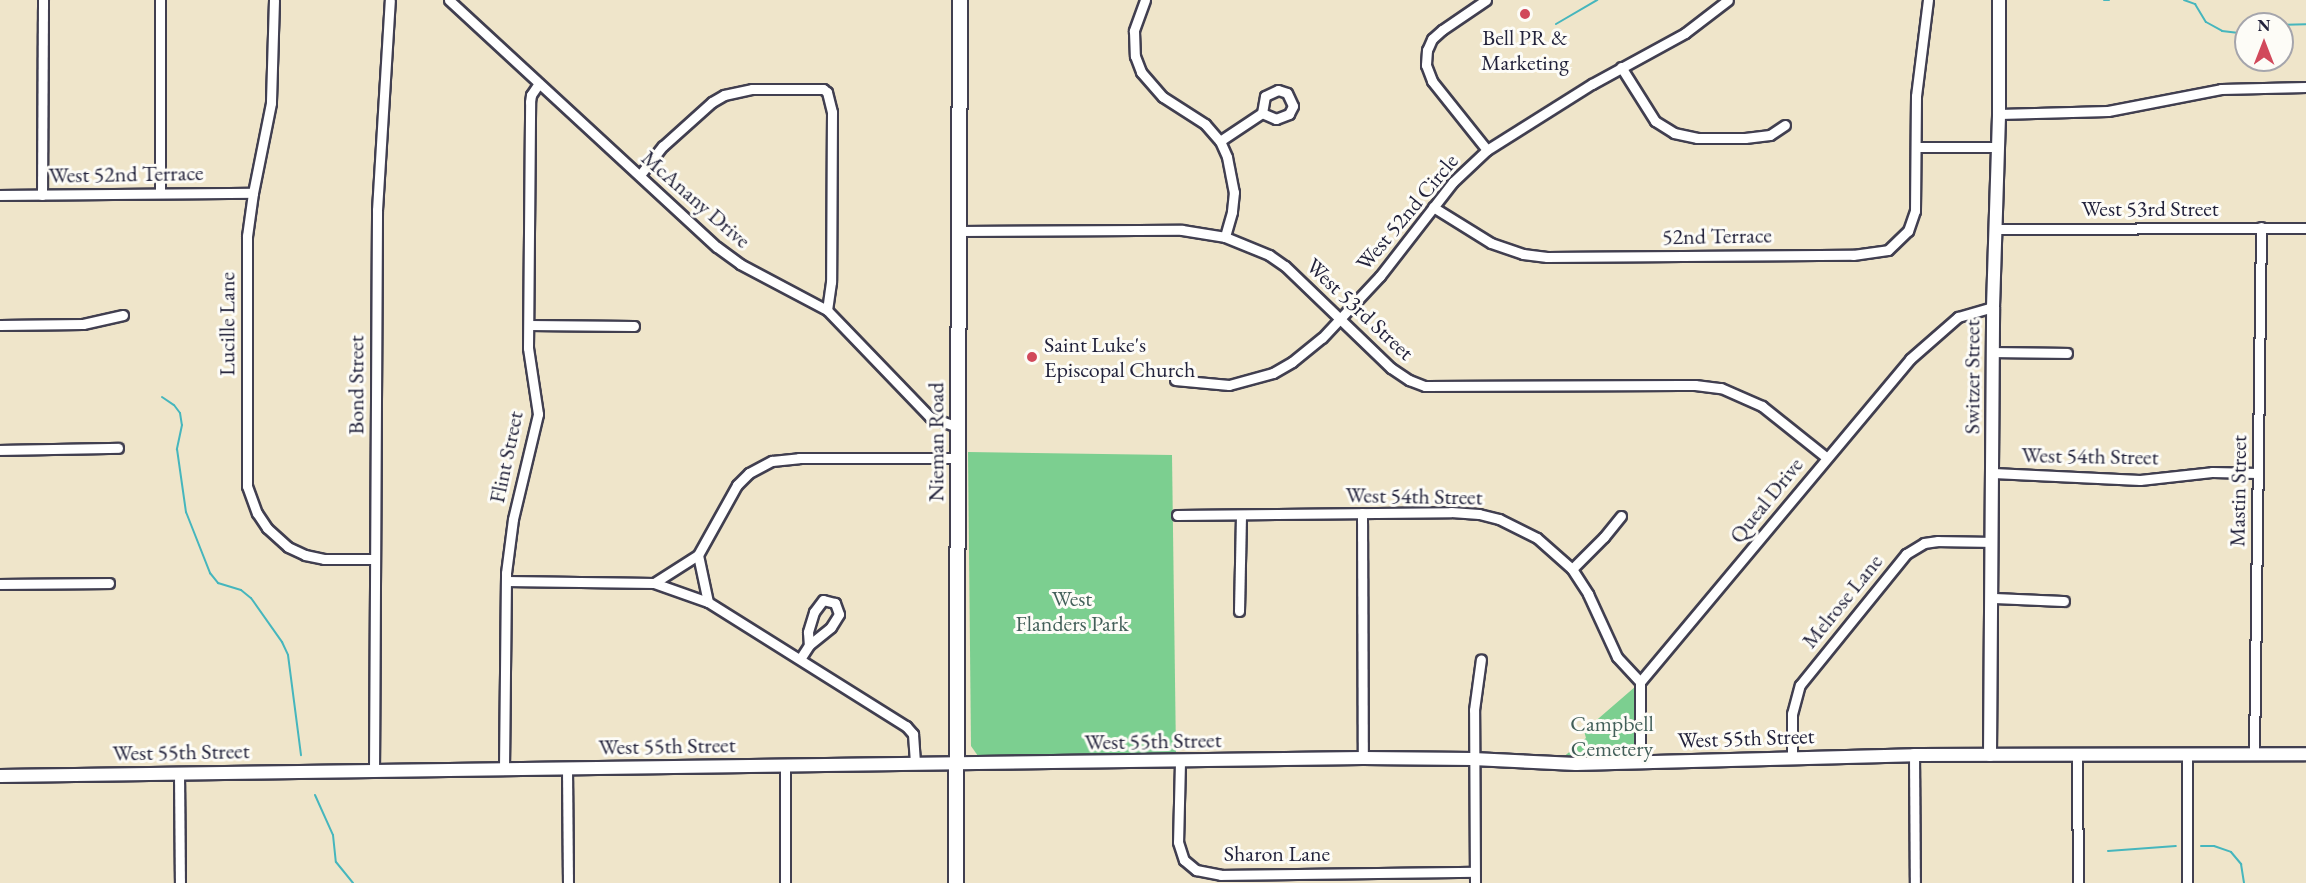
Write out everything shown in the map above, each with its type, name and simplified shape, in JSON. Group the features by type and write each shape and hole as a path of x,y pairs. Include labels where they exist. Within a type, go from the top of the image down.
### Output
{"main road":[{"name":"Nieman Road","path":"956,883 960,0"}],"street":[{"path":"42,195 43,0"},
{"path":"160,0 160,194"},
{"name":"Lucille Lane","path":"274,0 271,103 253,193 248,236 247,486 251,501 273,534 288,547 305,555 324,559 375,559"},
{"name":"Bond Street","path":"374,771 377,210 390,0"},
{"name":"McAnany Drive","path":"449,0 694,227 740,264 827,310 930,417 958,427"},
{"path":"1145,0 1134,31 1135,56 1141,72 1156,90 1205,124 1220,141 1229,163 1234,192 1232,212 1225,237"},
{"path":"1486,0 1432,39 1427,50 1426,65 1432,81 1487,150"},
{"name":"West 52nd Circle","path":"1175,380 1229,385 1273,373 1312,347 1380,276 1453,182 1487,150 1622,67 1686,33 1728,0"},
{"path":"1928,0 1919,54 1916,147 1998,147"},
{"name":"Switzer Street","path":"1990,755 1993,598 1991,542 1993,307 1999,114 1999,0"},
{"path":"1622,67 1655,121 1674,133 1697,138 1745,138 1770,135 1785,125"},
{"name":"Flint Street","path":"504,768 506,581 513,519 538,414 528,348 530,102 531,95 539,83"},
{"path":"1999,114 2108,111 2221,89 2306,87"},
{"path":"640,175 663,147 712,102 724,95 752,89 823,89 827,92 832,112 831,282 827,310"},
{"path":"1220,141 1262,113"},
{"name":"52nd Terrace","path":"1433,207 1491,243 1533,255 1568,258 1875,253 1888,250 1908,231 1914,211 1916,147"},
{"name":"West 52nd Terrace","path":"0,195 253,193"},
{"name":"Mastin Street","path":"2254,754 2261,228"},
{"name":"West 53rd Street","path":"1995,229 2306,228"},
{"name":"West 53rd Street","path":"959,231 1182,230 1225,237 1269,255 1285,266 1391,368 1409,380 1425,386 1695,386 1721,388 1762,406 1826,457"},
{"name":"Queal Drive","path":"1640,682 1880,392 1934,337 1958,317 1993,307"},
{"path":"0,325 83,324 123,315"},
{"path":"529,325 634,326"},
{"path":"1993,352 2067,353"},
{"path":"0,450 118,448"},
{"path":"654,583 698,555 737,485 763,464 792,458 958,458"},
{"name":"West 54th Street","path":"1993,473 2140,480 2212,472 2258,473"},
{"name":"West 54th Street","path":"1177,514 1451,512 1479,514 1519,527 1537,538 1572,568 1588,594 1617,657 1640,682"},
{"path":"1362,513 1363,758"},
{"path":"1239,611 1241,514"},
{"path":"1572,568 1604,537 1621,516"},
{"name":"Melrose Lane","path":"1792,758 1792,714 1800,685 1906,554 1924,543 1938,541 1991,542"},
{"path":"698,555 708,602"},
{"path":"506,581 654,583 708,602 906,726 913,734 915,764"},
{"path":"0,584 109,583"},
{"path":"1993,598 2064,601"},
{"path":"800,659 809,645 831,627 839,614 835,603 823,600 814,612 808,632 809,645"},
{"path":"1475,883 1474,710 1481,659"},
{"path":"1640,682 1640,762"},
{"name":"West 55th Street","path":"0,776 1363,758 1473,759 1576,764 1914,755 2306,754"},
{"path":"1914,755 1915,883"},
{"path":"2077,755 2078,883"},
{"path":"2187,755 2187,883"},
{"name":"Sharon Lane","path":"1180,762 1178,842 1184,860 1196,870 1221,875 1474,872"},
{"path":"785,766 785,883"},
{"path":"567,769 568,883"},
{"path":"180,773 180,883"}],"green space":[{"name":"West Flanders Park","path":"968,452 1172,455 1176,755 978,756 971,746"},
{"name":"Campbell Cemetery","path":"1636,686 1634,752 1629,757 1561,759 1586,738 1584,731"}],"waterway":[{"path":"1556,24 1597,0"},
{"path":"2104,0 2109,0"},
{"path":"2184,0 2195,4 2206,22 2222,31 2234,32"},
{"path":"2294,24 2306,24"},
{"path":"162,397 174,405 180,413 182,425 177,449 186,512 210,573 218,583 241,590 251,598 282,642 288,655 301,755"},
{"path":"315,795 333,835 336,862 353,883"},
{"path":"2108,851 2176,846"},
{"path":"2201,846 2214,846 2231,852 2241,864 2244,883"}],"place":[{"name":"Bell PR & Marketing","path":"1525,14"},
{"name":"Saint Luke's Episcopal Church","path":"1032,357"}]}
